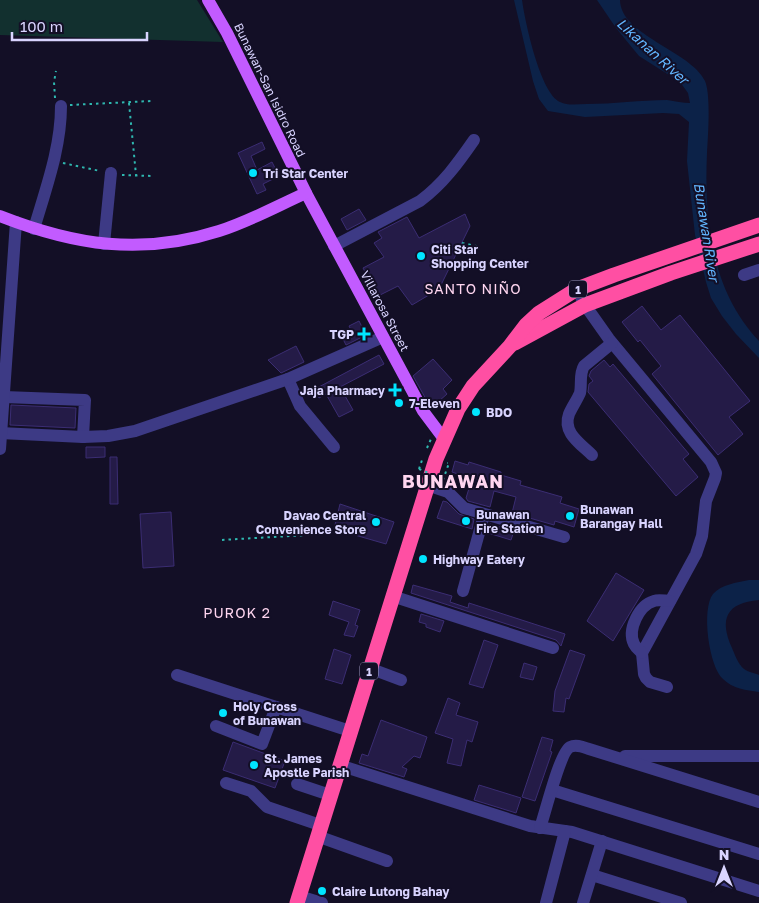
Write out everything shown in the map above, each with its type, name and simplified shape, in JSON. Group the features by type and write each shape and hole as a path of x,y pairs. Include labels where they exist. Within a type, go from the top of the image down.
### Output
{"highway":[{"name":"1","path":"298,899 392,596 436,484 444,439 458,409 473,386 510,346 526,325 539,313 577,289 722,236 759,225"},
{"name":"1","path":"510,346 585,306 671,273 759,244"}],"main road":[{"name":"Bunawan-San Isidro Road","path":"208,0 228,33 306,193"},
{"path":"0,216 65,238 104,244 147,245 174,242 221,230 306,193"},
{"name":"Villarosa Street","path":"306,193 423,410 444,439"}],"street":[{"path":"34,228 54,161 60,132 61,106"},
{"path":"334,246 420,201 431,193 456,166 474,140"},
{"path":"104,244 111,173"},
{"path":"0,448 16,222"},
{"path":"744,275 759,270"},
{"path":"577,289 585,306 612,342 711,462 716,473 706,501 702,536 696,554 642,653 646,678 650,682 667,688"},
{"path":"1,433 84,437 108,436 135,431 288,380 383,337"},
{"path":"592,455 569,431 568,420 580,391 584,366 612,342"},
{"path":"288,380 300,406 334,446"},
{"path":"4,397 85,400 84,437"},
{"path":"436,484 452,496 460,506 484,515 564,538"},
{"path":"463,591 484,515"},
{"path":"392,596 554,648"},
{"path":"642,653 636,648 632,638 636,618 647,604 655,601 670,601"},
{"path":"369,668 401,680"},
{"path":"177,675 350,731"},
{"path":"216,726 262,744 276,707"},
{"path":"540,828 562,758 569,748 581,746 759,802"},
{"path":"613,756 759,756"},
{"path":"339,765 540,828 565,831 602,841 759,891"},
{"path":"226,783 251,791 267,806 387,861"},
{"path":"297,784 330,795"},
{"path":"552,790 759,854"},
{"path":"546,903 565,831"},
{"path":"583,903 602,841"},
{"path":"592,875 681,903"},
{"path":"298,899 322,903"}],"path":[{"path":"56,71 55,101 61,106 151,101"},
{"path":"129,102 136,176"},
{"path":"54,161 111,173 152,176"},
{"path":"462,243 481,248"},
{"path":"424,454 418,469 436,484 449,463 447,463"},
{"path":"222,540 325,534 330,532 332,525"}],"green space":[{"path":"0,0 197,0 223,42 0,35"}],"water":[{"path":"514,0 522,0 526,24 540,71 553,96 560,102 573,105 667,100 690,103 688,93 680,82 639,56 616,28 597,0 620,0 623,12 631,23 686,61 697,70 705,81 709,105 706,178 709,228 721,277 730,300 743,321 759,341 759,358 722,316 711,298 706,282 695,235 687,161 689,122 679,114 663,113 585,117 548,111 539,99 533,81"},
{"path":"749,580 759,580 759,600 739,605 733,609 728,614 726,629 740,665 746,670 759,675 759,692 735,687 723,679 714,663 708,638 709,601 713,594 725,586"}],"building":[{"name":"Tri Star Center","path":"262,142 265,149 251,156 257,170 272,162 279,176 263,184 266,190 257,194 238,153"},
{"path":"359,209 366,220 347,230 341,219"},
{"name":"Citi Star Shopping Center","path":"465,214 470,226 439,289 412,305 398,286 378,296 363,268 384,257 374,243 382,238 378,232 407,217 419,238"},
{"path":"642,306 661,330 680,315 750,401 729,417 743,434 718,455 652,374 661,366 640,340 638,342 622,322"},
{"path":"359,321 366,335 346,345 343,339 353,334 349,326"},
{"path":"296,346 304,362 281,373 268,360"},
{"path":"379,355 384,364 340,387 353,410 339,417 326,394 319,398 315,389"},
{"path":"433,359 452,380 443,389 447,394 431,408 413,376"},
{"path":"604,360 610,367 613,364 689,454 683,459 698,477 676,496 588,392 589,384 593,381 589,376 591,371"},
{"path":"11,405 76,408 75,428 10,425"},
{"path":"86,447 105,447 105,457 86,458"},
{"path":"110,457 117,457 118,504 110,504"},
{"path":"455,461 468,465 469,462 501,472 501,475 521,481 520,485 562,497 560,503 579,509 574,527 555,521 554,525 512,513 516,497 494,491 490,507 468,501 466,498 472,479 452,472"},
{"path":"443,501 447,502 459,514 474,519 472,529 437,518"},
{"path":"340,504 394,522 386,544 334,529"},
{"path":"171,512 174,566 143,568 140,514"},
{"path":"490,524 514,531 511,540 488,533"},
{"path":"616,573 644,590 613,641 587,621"},
{"path":"413,585 452,596 450,602 468,608 469,603 565,634 561,646 556,640 411,593"},
{"path":"333,601 360,610 355,625 358,626 354,637 344,635 349,622 329,615"},
{"path":"421,614 444,621 440,632 426,627 426,624 419,622"},
{"path":"484,640 498,645 483,688 469,684"},
{"path":"334,649 351,655 342,684 325,679"},
{"path":"570,650 585,655 569,699 566,698 564,712 553,711 555,691"},
{"path":"524,663 537,667 533,680 520,677"},
{"path":"448,698 460,703 456,715 478,722 472,742 467,740 461,766 447,763 453,739 435,733"},
{"path":"381,720 427,737 420,758 414,756 402,767 407,769 404,777 359,763 362,754 368,756"},
{"path":"542,737 553,740 550,751 552,752 535,801 522,797"},
{"name":"St. James Apostle Parish","path":"233,742 285,761 275,788 223,770"},
{"path":"479,785 521,798 516,813 474,800"}],"place":[{"name":"Tri Star Center","path":"253,173"},
{"name":"Citi Star Shopping Center","path":"421,256"},
{"name":"TGP","path":"364,334"},
{"name":"Jaja Pharmacy","path":"395,390"},
{"name":"7-Eleven","path":"399,403"},
{"name":"BDO","path":"476,412"},
{"name":"Bunawan Barangay Hall","path":"570,516"},
{"name":"Bunawan Fire Station","path":"466,521"},
{"name":"Davao Central Convenience Store","path":"376,522"},
{"name":"Highway Eatery","path":"423,559"},
{"name":"Holy Cross of Bunawan","path":"223,713"},
{"name":"St. James Apostle Parish","path":"254,765"},
{"name":"Claire Lutong Bahay","path":"322,891"}],"district":[{"name":"SANTO NIÑO","path":"473,288"},
{"name":"BUNAWAN","path":"453,481"},
{"name":"PUROK 2","path":"237,612"}],"water label":[{"name":"Likanan River","path":"653,51"},
{"name":"Bunawan River","path":"707,232"}]}
